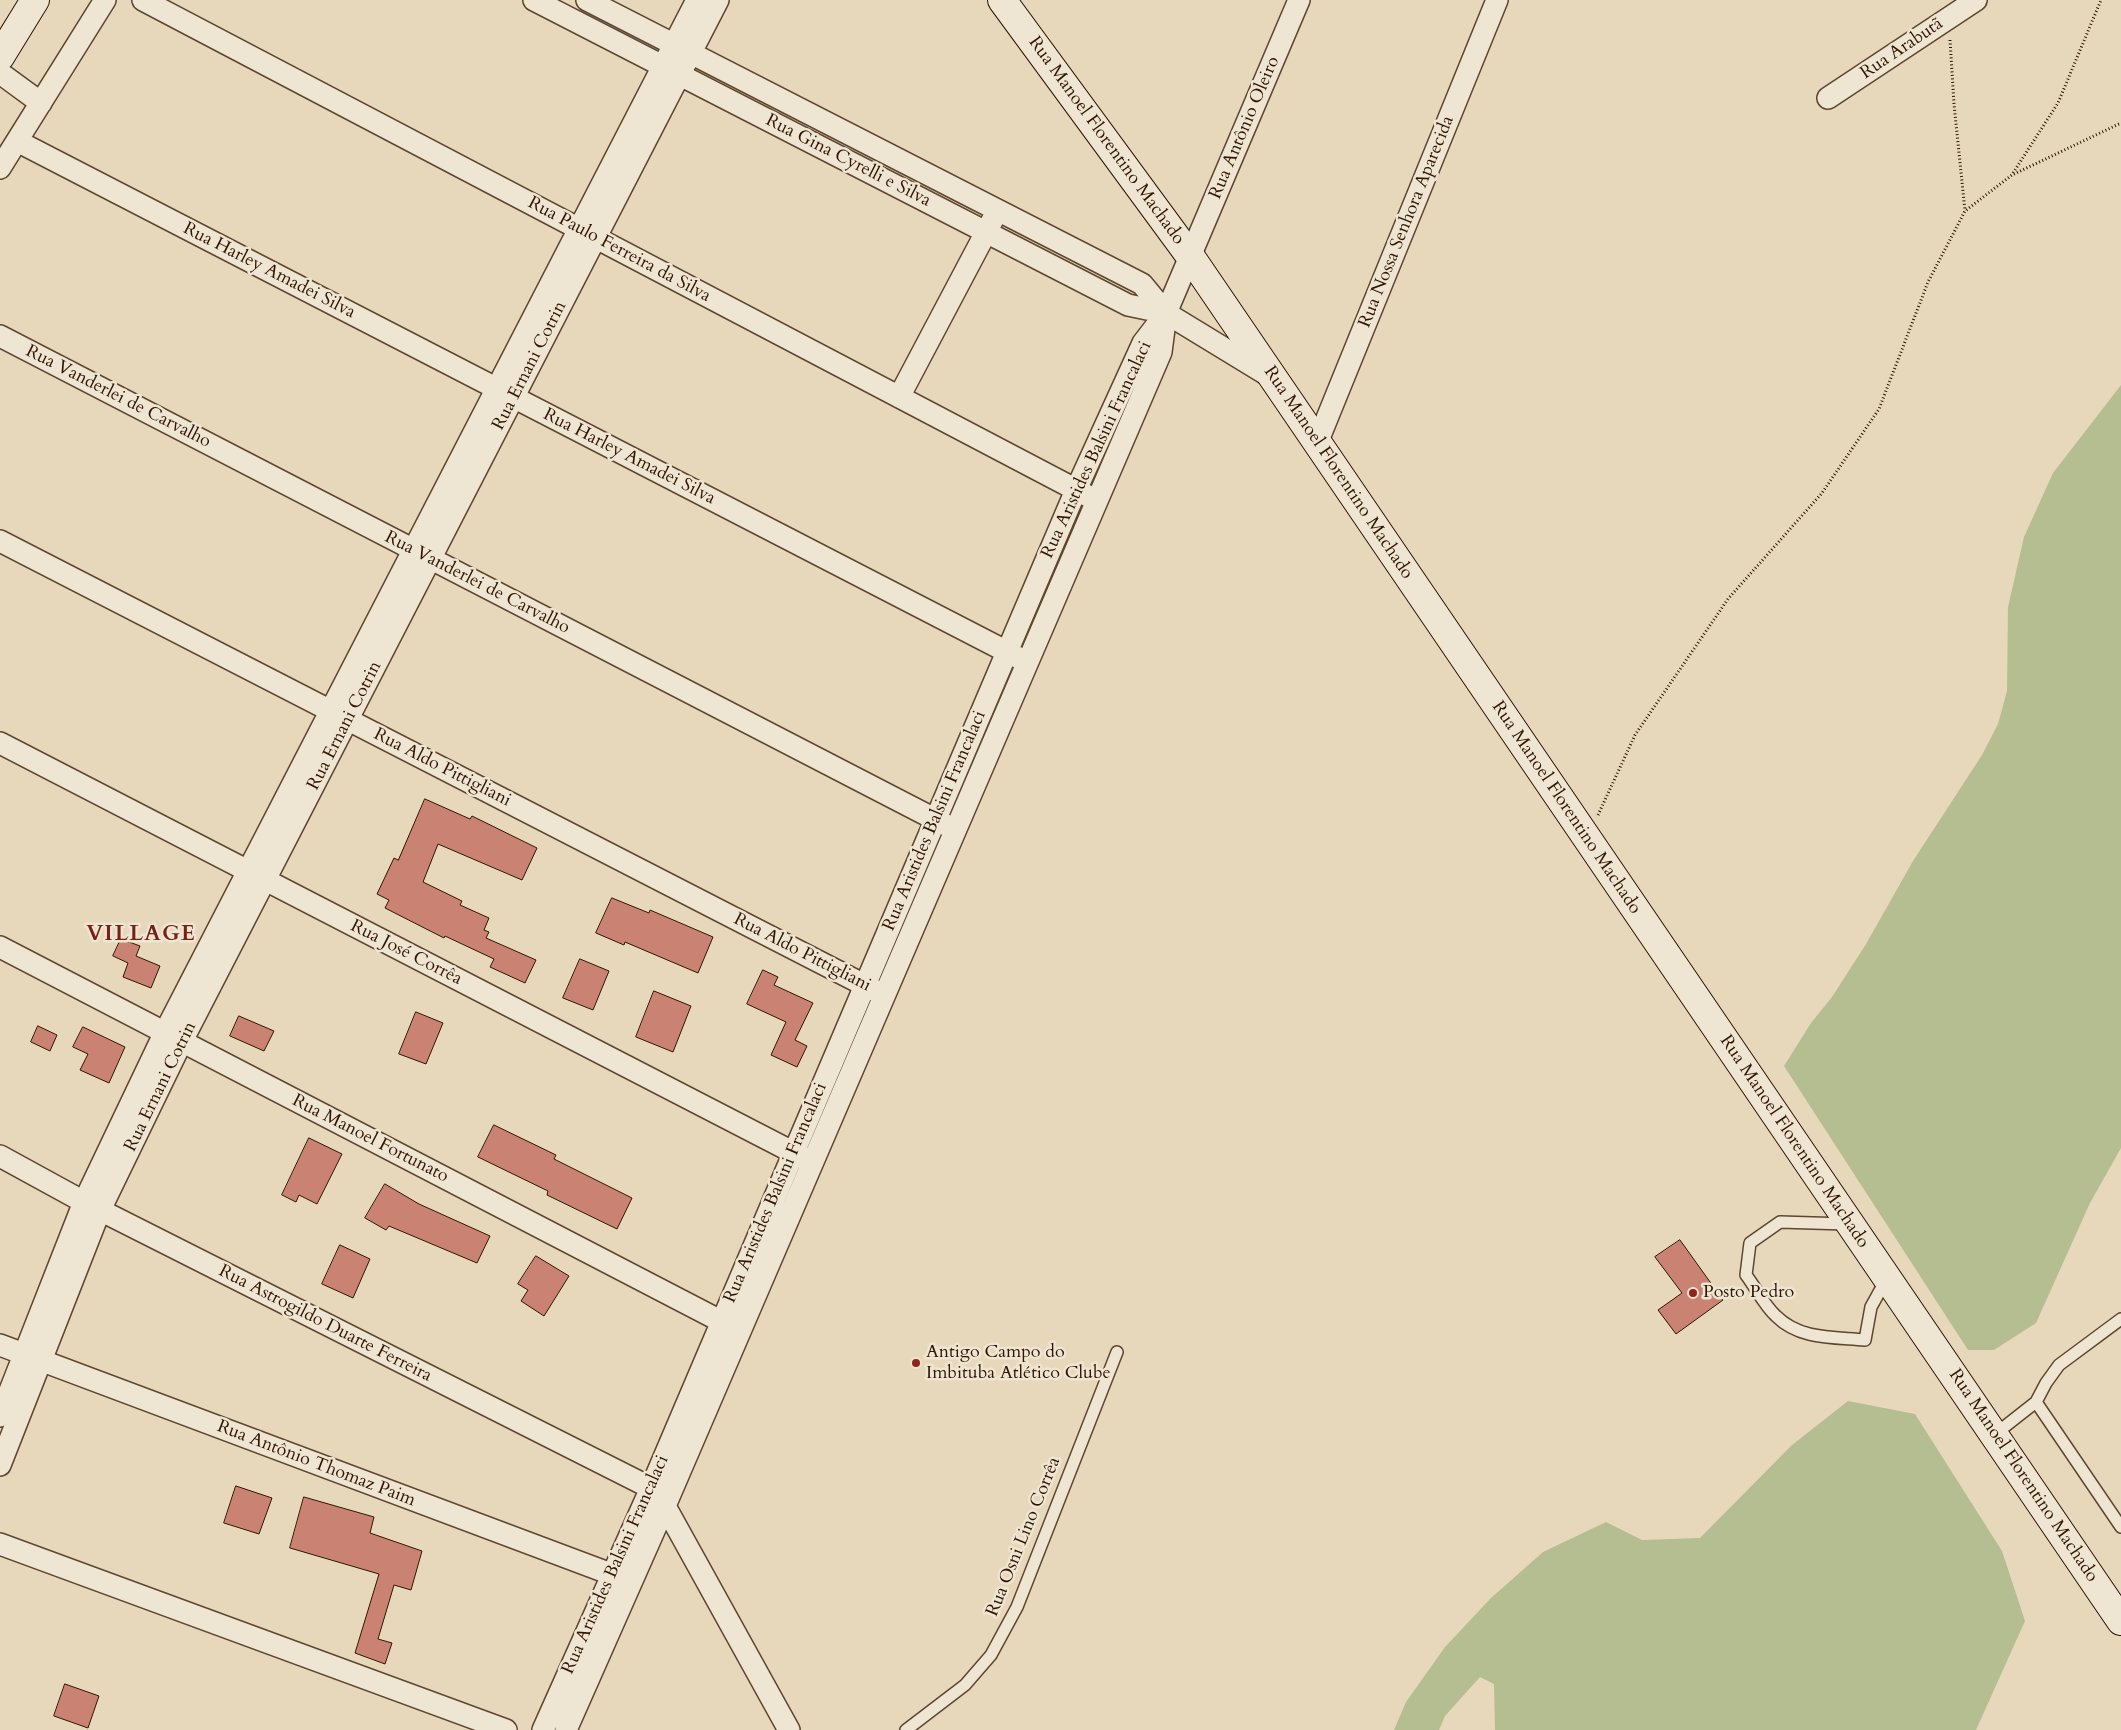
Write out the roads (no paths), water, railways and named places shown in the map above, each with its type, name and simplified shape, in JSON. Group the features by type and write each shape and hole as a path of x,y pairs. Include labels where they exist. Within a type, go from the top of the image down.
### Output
{"main road":[{"path":"0,57 7,27 35,0"},
{"name":"Rua Manoel Florentino Machado","path":"1002,0 1190,256 1848,1224 2119,1615"}],"street":[{"path":"0,168 104,0"},
{"name":"Rua Paulo Ferreira da Silva","path":"143,0 1096,500"},
{"name":"Rua Gina Cyrelli e Silva","path":"534,0 1128,305 1166,312"},
{"name":"Rua Gina Cyrelli e Silva","path":"586,0 1142,284 1166,312 1274,379"},
{"name":"Rua Ernani Cotrin","path":"0,1465 33,1357 92,1206 174,1037 671,71 682,49 697,0"},
{"name":"Rua Ernani Cotrin","path":"682,49 718,0"},
{"name":"Rua Antônio Oleiro","path":"1166,312 1299,0"},
{"name":"Rua Nossa Senhora Aparecida","path":"1318,443 1497,0"},
{"name":"Rua Arabutã","path":"1828,98 1976,0"},
{"path":"0,73 41,103"},
{"name":"Rua Harley Amadei Silva","path":"17,141 1028,663"},
{"path":"899,397 998,210"},
{"name":"Rua Aristides Balsini Francalaci","path":"566,1730 623,1579 651,1488 721,1321 1076,490 1143,343 1166,312"},
{"name":"Rua Aristides Balsini Francalaci","path":"543,1730 623,1579 665,1506 1161,352 1166,312"},
{"name":"Rua Vanderlei de Carvalho","path":"0,336 955,830"},
{"name":"Rua Aldo Pittigliani","path":"0,541 884,995"},
{"name":"Rua José Corrêa","path":"0,743 812,1162"},
{"name":"Rua Manoel Fortunato","path":"0,947 740,1331"},
{"name":"Rua Astrogildo Duarte Ferreira","path":"0,1156 92,1206 651,1488"},
{"name":"Rua Antônio Thomaz Paim","path":"0,1345 623,1579"},
{"name":"Rua Ernani Cotrin","path":"0,1416 33,1357"},
{"path":"651,1488 665,1506 789,1730"},
{"path":"0,1544 506,1730"}],"lane":[{"path":"1848,1224 1780,1222 1750,1243 1746,1275 1776,1316 1795,1331 1815,1336 1864,1340 1871,1307 1887,1278"},
{"path":"1994,1434 2036,1402 2046,1383 2059,1365 2121,1319"},
{"name":"Rua Osni Lino Corrêa","path":"906,1730 965,1685 991,1655 1017,1606 1117,1352"},
{"path":"2036,1402 2121,1527"}],"place":[{"name":"Posto Pedro","path":"1693,1293"},
{"name":"Antigo Campo do Imbituba Atlético Clube","path":"916,1363"}],"district":[{"name":"VILLAGE","path":"141,935"}]}
